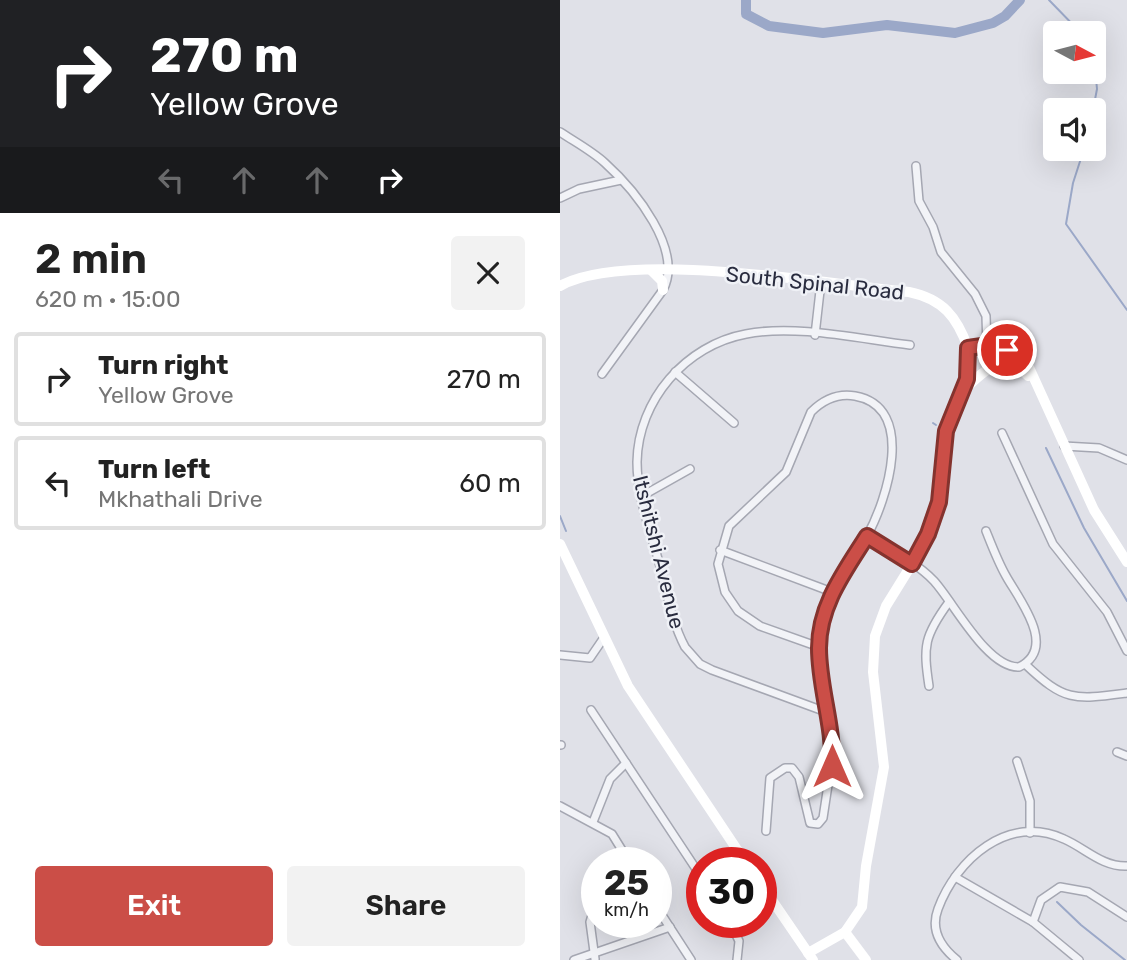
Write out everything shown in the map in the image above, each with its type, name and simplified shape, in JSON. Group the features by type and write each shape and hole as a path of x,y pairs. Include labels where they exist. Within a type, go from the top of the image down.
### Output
{"street":[{"path":"560,132 595,155 621,180 660,232 670,270 663,290 602,374"},
{"path":"916,166 919,201 933,227 941,252 975,294 986,316 987,346"},
{"path":"560,198 579,189 621,180"},
{"path":"651,270 662,281 663,290"},
{"name":"South Spinal Road","path":"560,286 602,273 670,270 821,282 923,295 936,301 958,320 968,348"},
{"path":"815,335 821,282"},
{"name":"Itshitshi Avenue","path":"829,713 712,670 693,657 680,638 642,496 637,462 642,430 660,389 675,372 699,352 743,334 775,331 910,345"},
{"path":"777,908 810,957 845,932 862,907 884,767 873,672 875,636 886,606 912,564 934,517 946,431 969,366 968,348 987,346 1019,356 1028,365 1104,528 1127,562"},
{"path":"960,393 988,368 1001,363 1020,367 1040,388"},
{"path":"675,372 734,423"},
{"path":"766,831 770,778 785,768 796,771 808,819 813,825 820,822 825,806 833,752 819,647 825,609 832,592 867,536 884,496 891,430 888,419 874,403 853,395 841,395 818,405 811,412 786,472 763,496 738,515 729,526 720,551 720,578 725,593 738,611 760,625 819,647"},
{"path":"1002,433 1053,544 1102,604 1127,651"},
{"path":"1064,446 1099,448 1127,460"},
{"path":"642,496 690,469"},
{"path":"986,531 1005,575 1032,620 1033,652 1025,664"},
{"path":"867,536 912,564 934,582 996,658 1009,666 1025,664 1052,688 1075,698 1127,694"},
{"path":"560,544 603,639 628,686 736,847"},
{"path":"720,551 832,592"},
{"path":"929,687 924,657 927,636 949,602"},
{"path":"560,655 590,658 603,639"},
{"path":"592,710 686,854"},
{"path":"1116,752 1127,756"},
{"path":"1017,761 1030,801 1030,833"},
{"path":"593,822 610,779 626,764"},
{"path":"560,806 593,822 617,839 621,847"},
{"path":"957,960 943,946 935,925 939,907 955,877 968,860 987,845 1010,835 1030,833 1062,838 1105,862 1127,866"},
{"path":"955,877 1033,922 1079,960"},
{"path":"1033,922 1041,900 1060,887 1088,892 1127,918"},
{"path":"672,931 691,960"},
{"path":"845,932 866,960"},
{"path":"592,938 595,958"},
{"path":"574,960 595,958 645,938"},
{"path":"737,960 738,938"}],"waterway":[{"path":"746,0 746,14 769,26 823,33 887,25 955,33 993,23 1005,16 1020,0"},
{"path":"1049,0 1069,21"},
{"path":"1095,98 1097,84"},
{"path":"1080,161 1073,183 1066,224 1127,310"},
{"path":"1046,448 1084,528 1127,601"},
{"path":"560,516 566,531"},
{"path":"1057,902 1125,960"}],"route":[{"path":"832,766 833,739 819,647 825,609 832,592 867,536 912,564 928,534 939,502 946,431 967,379 968,348 982,346 1007,350"}]}
